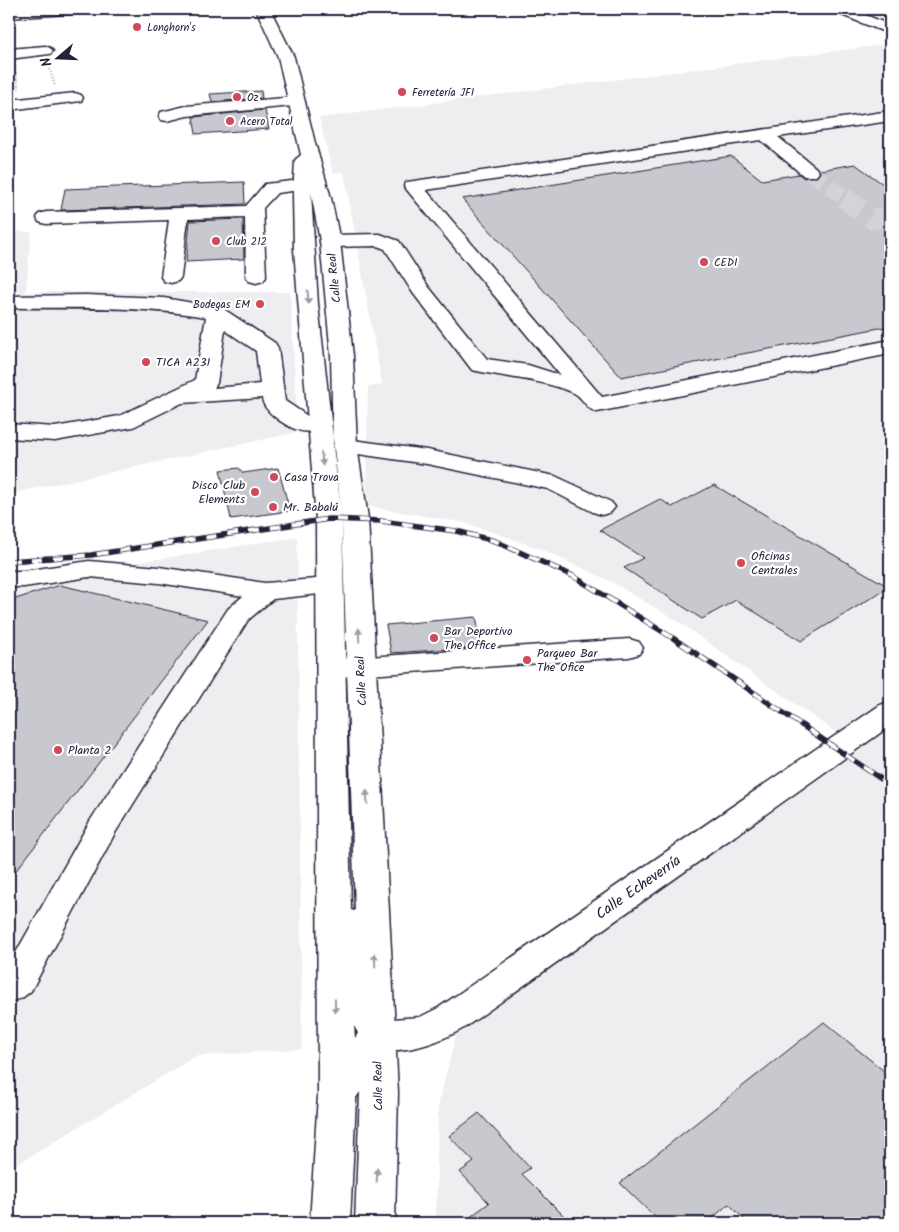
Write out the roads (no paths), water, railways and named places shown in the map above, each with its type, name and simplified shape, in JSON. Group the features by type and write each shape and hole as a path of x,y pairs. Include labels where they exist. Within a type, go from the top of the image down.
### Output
{"main road":[{"path":"9,14 80,9"},
{"name":"Calle Real","path":"265,9 286,57 306,143 320,191 330,241 342,356 344,446 355,518 377,1035 379,1093 376,1223"},
{"path":"841,9 889,28"},
{"path":"11,54 45,51"},
{"path":"15,104 67,99"},
{"path":"166,116 186,111 297,102"},
{"path":"890,116 766,136 413,186 597,405 890,347"},
{"path":"766,136 810,172"},
{"name":"Calle Real","path":"306,143 301,185 302,214 318,425 329,519 329,668 337,1095 330,1223"},
{"path":"256,277 254,207 271,188 301,185"},
{"path":"46,218 254,210"},
{"path":"171,277 179,213"},
{"path":"302,214 319,235 330,241 380,240 392,245 420,289 480,365 528,372 583,389"},
{"path":"306,268 330,241"},
{"path":"9,302 66,300 180,306 215,312 267,348 274,404 303,424 318,425"},
{"path":"9,431 55,434 124,422 206,382 217,315"},
{"path":"173,398 272,390"},
{"path":"344,446 427,457 555,483 602,507"},
{"path":"9,579 24,579 89,569 159,574 265,592 329,586"},
{"path":"9,988 18,981 101,829 238,615 265,592"},
{"path":"337,1095 377,1035 360,998 352,950 346,826 329,668 360,668 629,648"},
{"name":"Calle Echeverría","path":"377,1035 425,1032 451,1018 890,712"}],"tunnel":[{"path":"810,172 846,199"},
{"path":"844,198 873,219 890,216"}],"railway":[{"path":"9,561 91,555 329,519 381,521 456,531 495,541 573,576 676,640 890,785"}],"place":[{"name":"Longhorn's","path":"137,27"},
{"name":"Ferretería JFI","path":"402,92"},
{"name":"Oz","path":"237,97"},
{"name":"Acero Total","path":"230,121"},
{"name":"Club 212","path":"216,241"},
{"name":"CEDI","path":"704,262"},
{"name":"Bodegas EM","path":"260,304"},
{"name":"TICA A231","path":"146,362"},
{"name":"Casa Trova","path":"274,477"},
{"name":"Disco Club Elements","path":"255,492"},
{"name":"Mr. Babalú","path":"273,507"},
{"name":"Oficinas Centrales","path":"741,563"},
{"name":"Bar Deportivo The Office","path":"434,638"},
{"name":"Parqueo Bar The Ofice","path":"527,660"},
{"name":"Planta 2","path":"58,750"}]}
